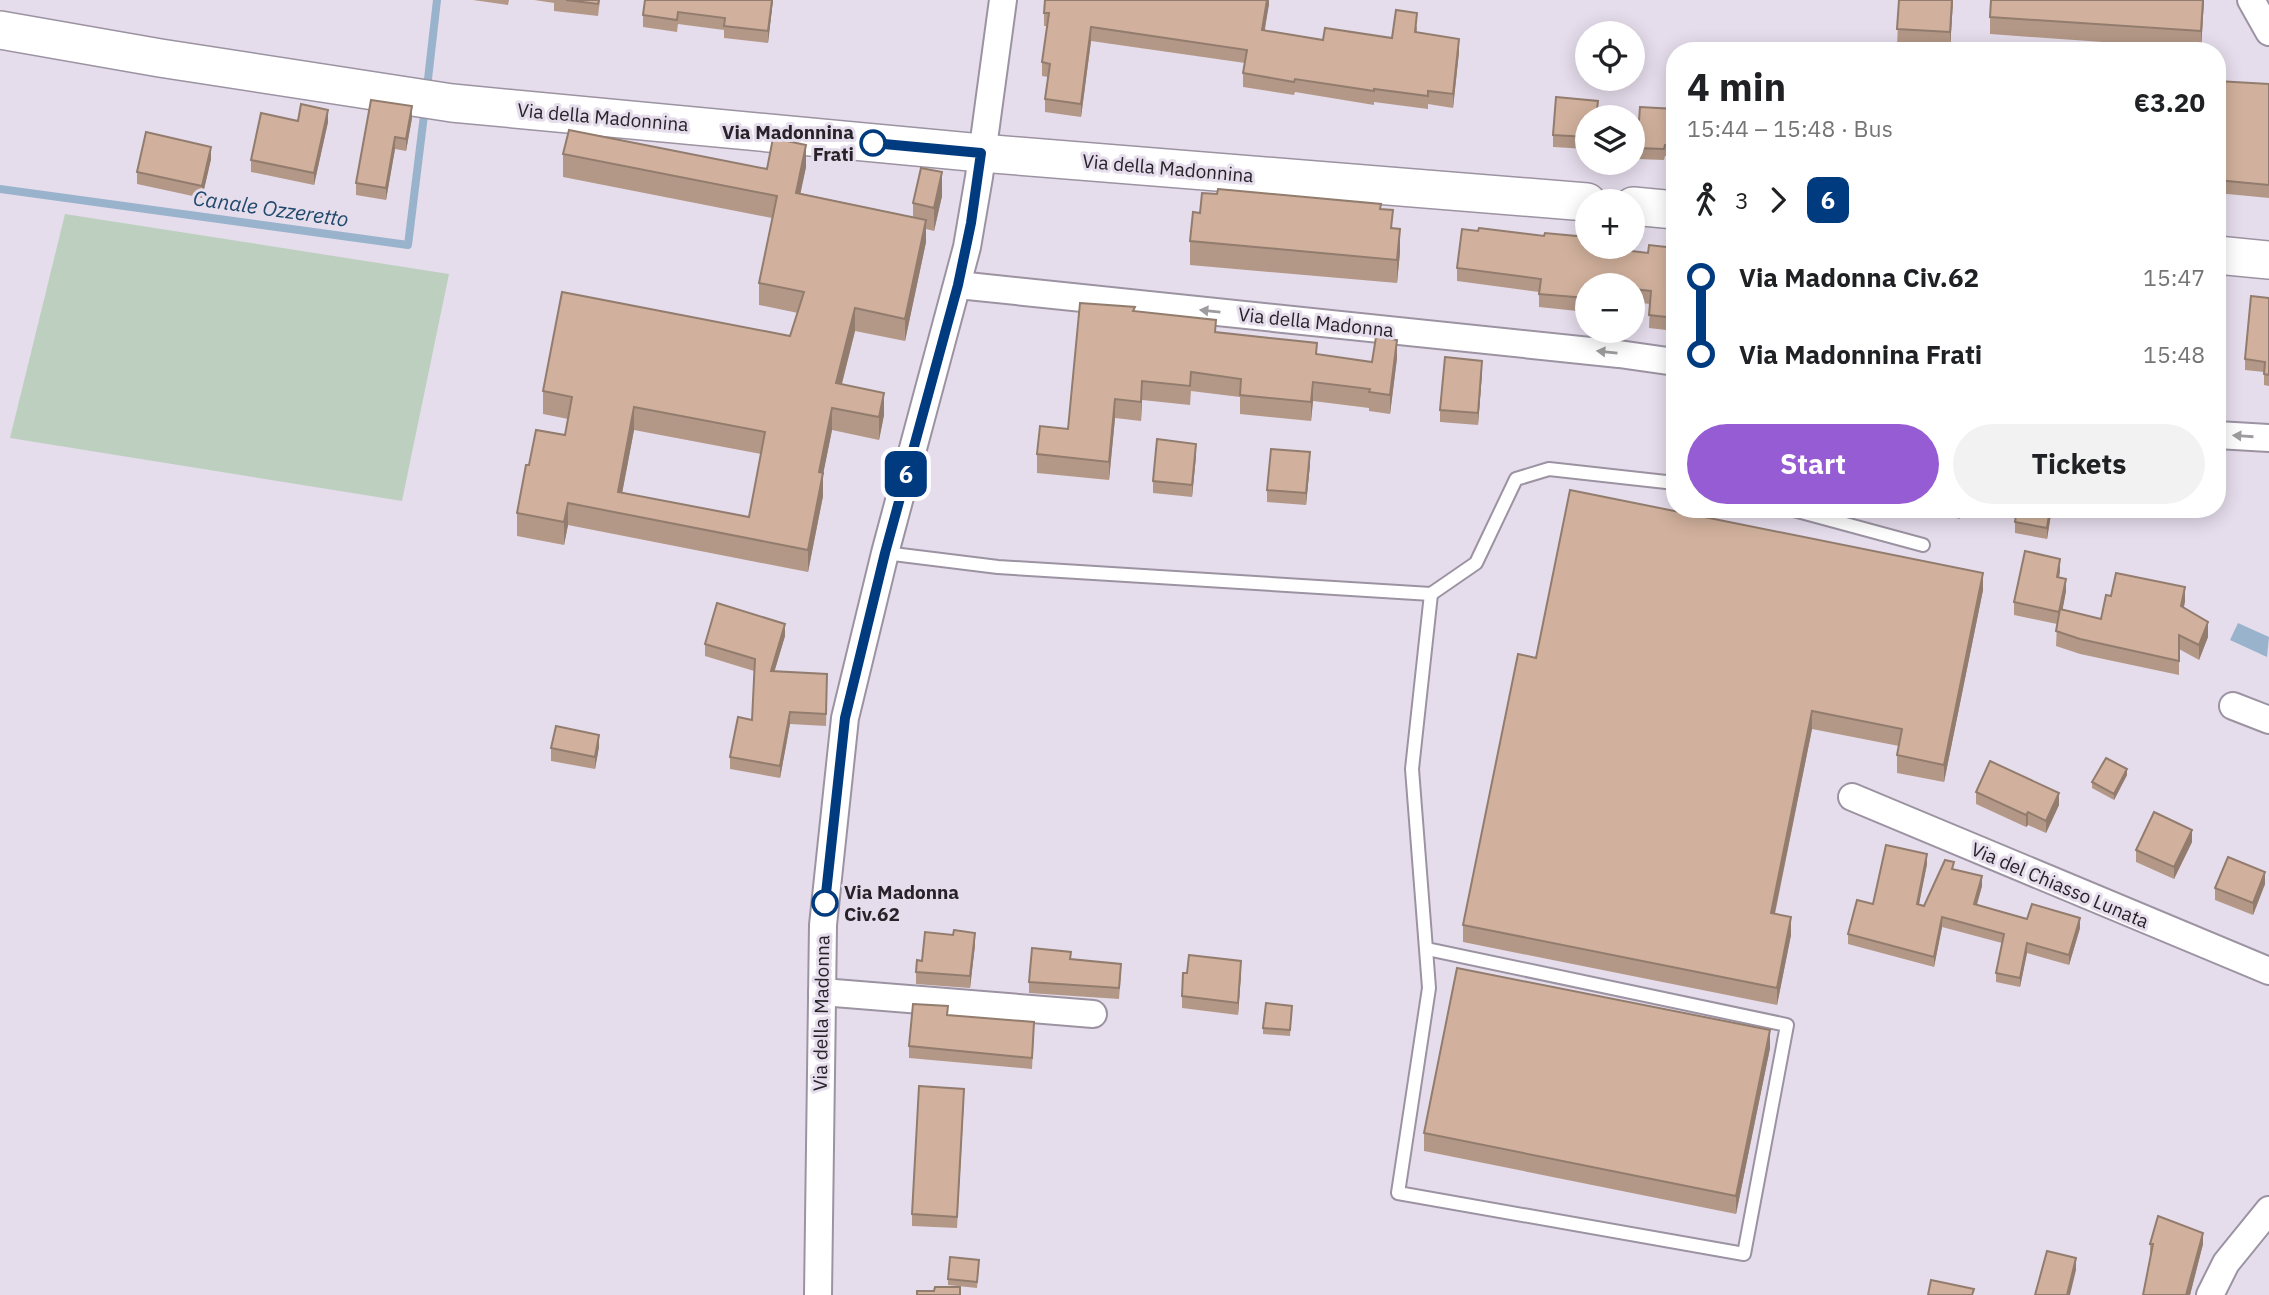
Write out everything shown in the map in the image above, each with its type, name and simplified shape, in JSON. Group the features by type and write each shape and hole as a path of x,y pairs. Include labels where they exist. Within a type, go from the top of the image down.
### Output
{"street":[{"name":"Via della Madonna","path":"818,1295 822,925 845,718 885,553 958,285 971,223 1003,0"},
{"path":"2251,0 2269,32"},
{"name":"Via della Madonnina","path":"0,30 160,58 452,103 981,153 1575,201"},
{"path":"1645,207 1666,209"},
{"path":"2226,257 2269,260"},
{"name":"Via della Madonna","path":"958,285 1666,361"},
{"path":"2226,436 2269,438"},
{"path":"2233,706 2269,720"},
{"name":"Via del Chiasso Lunata","path":"1852,797 2269,971"},
{"path":"822,992 1093,1014"},
{"path":"2210,1295 2226,1264 2269,1210"}],"lane":[{"path":"885,553 998,567 1431,594 1476,563 1516,479 1549,469 1666,482"},
{"path":"1823,518 1923,545"},
{"path":"1427,949 1787,1025 1744,1254 1398,1193 1429,988 1412,769 1431,594"}],"green space":[{"path":"65,214 449,274 402,501 10,438"}],"water":[{"path":"2238,623 2269,637 2267,657 2230,640"}],"building":[{"path":"566,0 599,0 598,4"},
{"path":"645,0 772,0 768,31 724,26 725,18 678,12 677,20 643,15"},
{"path":"1045,0 1267,0 1262,30 1323,40 1325,28 1392,38 1396,10 1417,13 1415,32 1459,39 1453,94 1428,91 1428,96 1374,91 1243,73 1247,50 1091,27 1081,104 1045,99 1050,64 1042,62 1049,13 1044,13"},
{"path":"1899,0 1952,0 1950,32 1897,29"},
{"path":"1991,0 2203,0 2201,31 1990,17"},
{"path":"2226,82 2269,84 2269,185 2226,181"},
{"path":"1556,97 1598,101 1598,105 1575,105 1575,136 1553,135"},
{"path":"371,100 412,106 406,139 395,137 386,188 356,183"},
{"path":"301,104 328,110 314,173 251,160 261,113 298,121"},
{"path":"1645,107 1666,108 1664,149 1645,148"},
{"path":"569,130 767,169 773,138 806,145 796,193 926,220 905,319 855,308 836,383 884,393 879,417 832,408 819,472 823,473 808,550 568,503 564,522 517,513 536,430 565,435 572,397 543,391 562,292 790,336 804,292 759,283 777,196 563,154","holes":["634,407 765,432 749,517 618,492"]},
{"path":"146,132 211,147 202,186 137,172"},
{"path":"921,168 942,172 934,208 913,203"},
{"path":"1218,189 1381,204 1380,209 1393,210 1391,228 1400,229 1397,260 1190,241 1193,212 1200,213 1202,193 1217,194"},
{"path":"1462,229 1575,236 1575,259 1645,259 1649,245 1666,247 1666,317 1649,315 1651,291 1645,290 1645,273 1575,273 1575,297 1539,294 1541,279 1457,268"},
{"path":"2251,296 2269,298 2269,375 2264,374 2265,362 2245,359"},
{"path":"1080,303 1135,307 1133,311 1216,320 1215,332 1317,343 1316,354 1372,362 1376,337 1397,340 1390,395 1369,392 1370,389 1313,382 1311,402 1240,395 1241,379 1191,372 1190,386 1142,381 1141,402 1115,399 1109,462 1037,454 1040,426 1068,429"},
{"path":"1445,357 1482,361 1478,413 1440,410"},
{"path":"1157,439 1196,444 1192,485 1153,481"},
{"path":"1271,449 1310,452 1306,493 1267,490"},
{"path":"1570,490 1666,509 1666,518 1709,518 1983,573 1944,765 1897,755 1902,729 1812,711 1771,913 1791,917 1777,988 1463,925 1518,654 1536,658"},
{"path":"2016,518 2049,518 2047,528 2015,522"},
{"path":"2025,551 2060,559 2057,577 2066,579 2059,612 2014,602"},
{"path":"2116,573 2185,587 2181,606 2208,622 2199,645 2179,635 2179,661 2056,631 2060,609 2101,619 2106,595 2111,596"},
{"path":"717,603 785,624 771,671 827,674 826,714 790,712 780,766 730,757 738,717 752,720 755,659 705,644"},
{"path":"556,726 599,735 595,757 551,748"},
{"path":"2106,758 2127,769 2114,794 2092,782"},
{"path":"1990,761 2059,793 2046,821 2028,812 2026,815 1976,792"},
{"path":"2154,812 2192,830 2174,867 2136,850"},
{"path":"1886,845 1927,854 1917,904 1924,906 1945,860 1954,862 1952,869 1982,876 1974,904 2027,919 2032,904 2080,918 2069,955 2027,943 2020,978 1996,973 2004,934 1942,917 1934,957 1848,934 1857,900 1873,904"},
{"path":"2228,857 2265,872 2253,903 2215,888"},
{"path":"954,930 975,933 970,976 916,972 917,960 922,961 925,932 953,935"},
{"path":"1032,948 1071,952 1070,959 1121,964 1119,988 1029,982"},
{"path":"1189,955 1241,961 1238,1003 1182,996 1183,973 1187,973"},
{"path":"1457,968 1770,1030 1736,1196 1424,1133"},
{"path":"1266,1003 1292,1006 1290,1030 1263,1028"},
{"path":"913,1004 948,1006 947,1015 1034,1022 1032,1058 909,1046"},
{"path":"919,1086 964,1089 957,1217 912,1214"},
{"path":"2158,1216 2203,1233 2186,1295 2143,1295 2153,1244 2150,1244"},
{"path":"2047,1251 2076,1258 2067,1295 2035,1295"},
{"path":"950,1257 979,1260 977,1282 948,1279"},
{"path":"1931,1280 1974,1289 1972,1295 1928,1295"},
{"path":"935,1287 960,1287 960,1295 917,1295 917,1291 934,1291"}],"waterway":[{"name":"Canale Ozzeretto","path":"428,79 437,0"},
{"name":"Canale Ozzeretto","path":"0,189 408,245 424,115"}],"bus line":[{"name":"6","path":"825,903 845,718 885,553 958,285 967,247 981,153 873,143"}],"place":[{"name":"Via Madonnina Frati","path":"873,143"},
{"name":"Via Madonna Civ.62","path":"825,903"}]}
